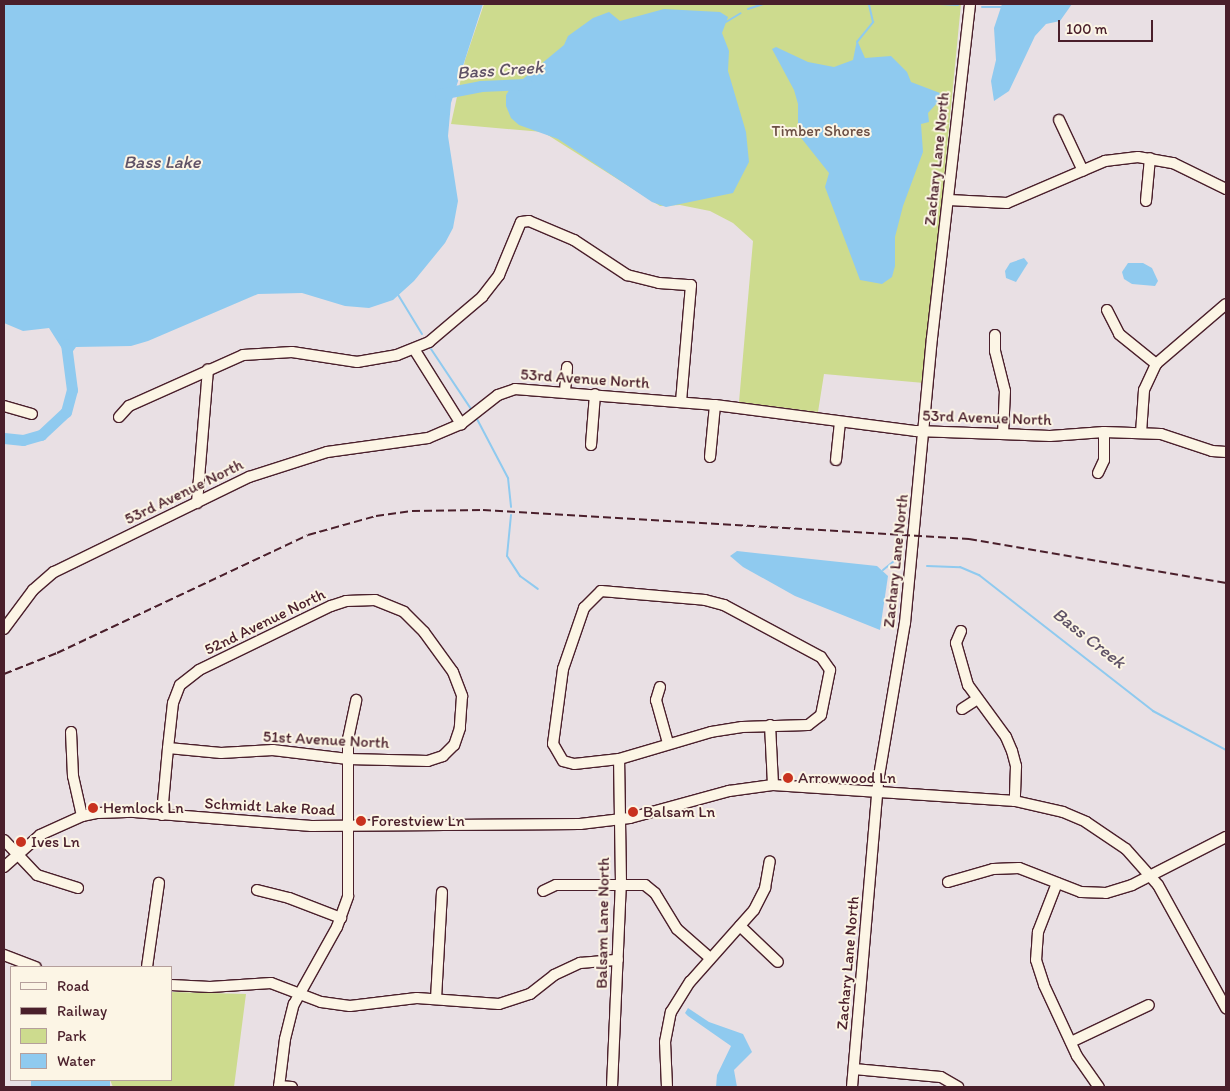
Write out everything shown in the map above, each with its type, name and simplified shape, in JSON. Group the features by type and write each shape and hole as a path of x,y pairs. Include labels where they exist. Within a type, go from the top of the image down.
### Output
{"street":[{"name":"Zachary Lane North","path":"964,4 964,38"},
{"name":"Zachary Lane North","path":"852,1087 877,793 905,623 926,431 932,338 949,200 964,38 970,4"},
{"path":"1059,120 1083,171"},
{"path":"949,200 1007,203 1083,171 1122,158 1150,158 1188,168 1226,189"},
{"path":"1146,201 1150,158"},
{"path":"119,417 130,406 208,369 260,352 292,352 357,362 376,361 414,349 444,331 482,297 499,275 521,222 529,221 561,234 627,274 651,282 692,285 681,401"},
{"path":"1141,433 1144,390 1156,364 1226,306"},
{"path":"1107,310 1119,334 1156,364"},
{"path":"996,335 994,351 1005,391 1003,434"},
{"path":"414,349 461,424"},
{"path":"565,391 567,367"},
{"path":"197,503 208,369"},
{"name":"53rd Avenue North","path":"4,629 33,590 54,572 249,477 299,458 355,447 410,442 461,424 506,390 526,388 681,401 840,423 926,431 1050,436 1104,432 1171,435 1212,451 1226,452"},
{"path":"591,445 595,394"},
{"path":"710,457 715,405"},
{"path":"4,406 32,414"},
{"path":"836,460 840,423"},
{"path":"1098,473 1104,460 1104,432"},
{"path":"608,591 685,596 724,606 826,660 829,675 821,715 808,725 770,725 711,732 668,743 619,759 574,764 563,761 553,744 563,669 584,608 592,597 608,591"},
{"name":"52nd Avenue North","path":"168,748 173,703 180,685 199,670 331,606 360,599 375,600 392,605 414,621 459,683 462,696 460,728 449,751"},
{"path":"961,631 956,643 976,700 1006,737 1012,751 1016,766 1015,801"},
{"path":"660,687 656,700 668,743"},
{"path":"292,1087 279,1087 287,1024 299,992 341,918 348,896 348,759 356,700"},
{"path":"962,709 976,700"},
{"path":"770,725 773,785"},
{"path":"71,732 73,776 82,816"},
{"path":"162,815 168,748"},
{"name":"51st Avenue North","path":"168,748 221,753 273,750 348,759 428,761 449,751"},
{"name":"Balsam Lane North","path":"612,1087 620,883 619,759"},
{"name":"Schmidt Lake Road","path":"4,867 17,853 40,835 82,816 118,812 272,825 580,824 620,820 729,791 773,785 1015,801 1048,808 1086,822 1126,849 1151,876 1171,905 1226,1008"},
{"path":"948,882 1006,867 1034,872 1057,883 1094,894 1119,890 1151,876 1226,836"},
{"path":"4,840 37,875 78,888"},
{"path":"667,1087 665,1042 670,1012 680,994 740,926 766,888 770,861"},
{"path":"147,966 158,883"},
{"path":"543,891 556,884 638,883 650,888 676,929 710,958"},
{"path":"1057,883 1038,932 1036,960 1044,986 1085,1071 1099,1087"},
{"path":"257,890 289,898 341,918"},
{"path":"436,999 442,892"},
{"path":"740,926 778,962"},
{"path":"4,955 33,966"},
{"path":"172,985 210,987 270,983 299,992 320,1002 350,1006 436,999 499,1004 530,994 554,975 580,963 618,960"},
{"path":"1071,1042 1149,1005"},
{"path":"854,1069 941,1077 958,1087"}],"green space":[{"name":"Timber Shores","path":"484,4 961,4 924,383 824,374 818,412 739,402 753,241 733,223 710,211 680,205 660,206 543,132 451,124 465,60"},
{"path":"172,992 246,994 234,1087 113,1087 110,1081 172,1081"}],"water":[{"name":"Bass Lake","path":"4,4 483,4 451,103 448,136 458,201 453,228 445,243 414,281 393,300 369,308 345,306 302,293 258,294 148,341 131,346 76,347 68,358 49,328 23,331 4,323"},
{"path":"1002,4 1072,4 1060,21 1046,24 1035,36 1009,91 994,101 991,81 996,60 994,28"},
{"path":"664,9 720,12 728,17 722,33 729,51 728,71 746,132 749,162 733,193 666,207 652,202 558,139 519,125 511,118 506,106 506,95 515,81 523,79 564,45 568,36 593,18 609,12 620,21"},
{"path":"857,40 865,58 891,56 907,72 911,82 940,93 938,102 928,113 929,122 921,124 923,152 903,206 895,237 895,266 892,277 882,284 860,280 825,187 829,173 798,134 798,104 794,90 772,49 776,47 808,62 834,67 853,60"},
{"path":"1024,258 1028,263 1016,282 1006,278 1005,271 1010,263"},
{"path":"1128,263 1143,263 1152,268 1158,281 1155,286 1132,284 1124,279 1122,272"},
{"path":"737,551 877,566 888,576 880,630 795,596 743,567 730,556"},
{"path":"688,1008 709,1022 743,1034 752,1052 734,1070 737,1087 716,1087 717,1075 731,1046 688,1016 685,1013"},
{"path":"31,1081 110,1081 110,1087 31,1087"}],"waterway":[{"name":"Bass Creek","path":"748,9 763,4"},
{"path":"857,42 873,22 869,4"},
{"name":"Bass Creek","path":"940,4 958,5"},
{"name":"Bass Creek","path":"982,7 1002,7"},
{"name":"Bass Creek","path":"726,22 741,13"},
{"name":"Bass Creek","path":"440,94 481,86 527,84"},
{"name":"Bass Creek","path":"397,293 422,334"},
{"path":"4,438 23,440 41,435 66,412 72,390 66,344"},
{"name":"Bass Creek","path":"431,349 471,409"},
{"name":"Bass Creek","path":"477,419 508,478 511,507"},
{"name":"Bass Creek","path":"511,515 507,556 520,576 538,589"},
{"name":"Bass Creek","path":"883,570 893,562"},
{"name":"Bass Creek","path":"927,566 960,567 979,575 1153,711 1226,750"}],"railway":[{"path":"4,674 57,653 308,535 376,516 412,511 483,510 969,539 1226,583"}],"place":[{"name":"Arrowwood Ln","path":"788,778"},
{"name":"Hemlock Ln","path":"93,808"},
{"name":"Balsam Ln","path":"633,812"},
{"name":"Forestview Ln","path":"361,821"},
{"name":"Ives Ln","path":"21,842"}]}
